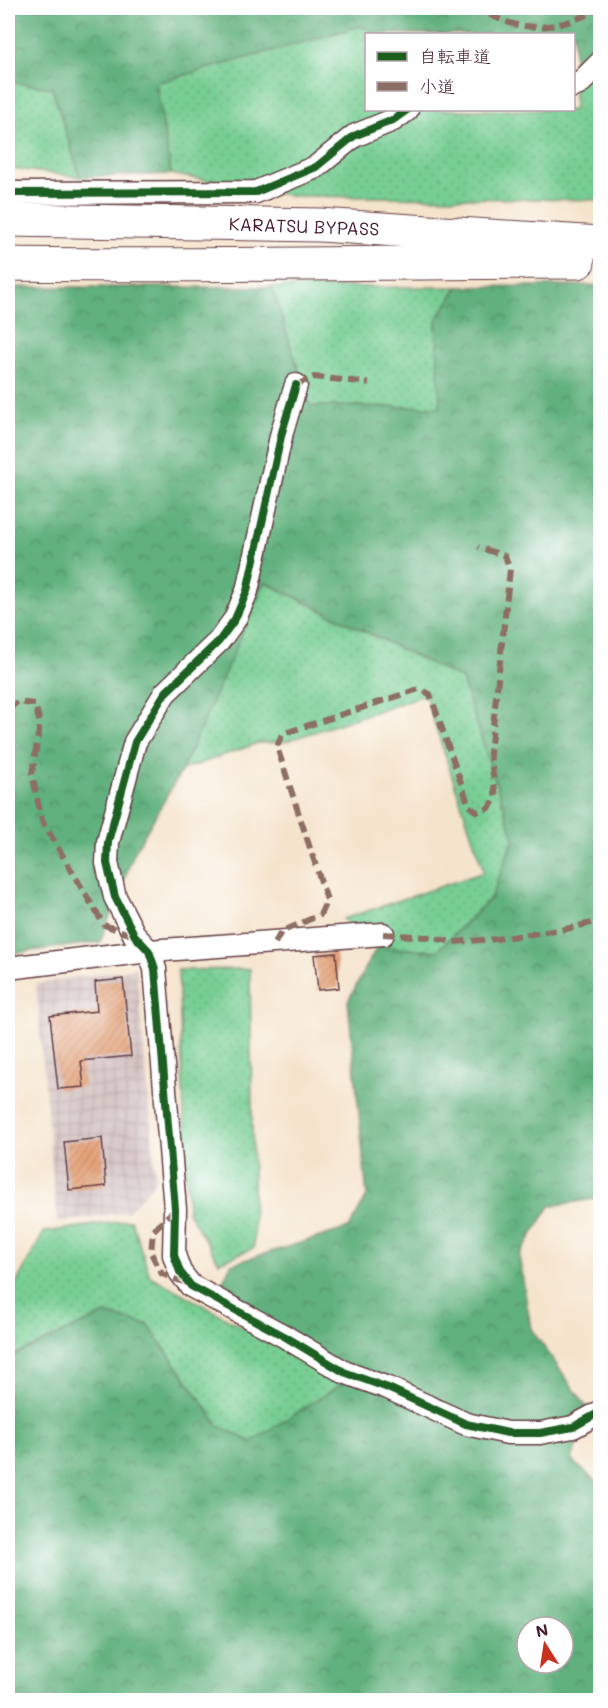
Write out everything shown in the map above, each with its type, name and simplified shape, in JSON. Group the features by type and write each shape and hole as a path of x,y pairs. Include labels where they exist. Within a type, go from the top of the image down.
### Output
{"highway":[{"name":"KARATSU BYPASS","path":"8,219 320,225 600,243"},
{"name":"KARATSU BYPASS","path":"8,264 144,266 393,262 600,262"}],"street":[{"path":"575,85 600,63"},
{"path":"8,193 256,192 316,167 354,136 393,120 406,111"},
{"path":"296,385 282,432 247,591 235,619 219,641 165,693 135,742 108,842 107,863 115,897 135,936 149,951 155,969 175,1209 174,1255 180,1272 191,1286 284,1336 344,1372 388,1388 466,1424 508,1434 540,1433 573,1427 600,1412"},
{"path":"8,968 149,951 383,934"}],"shaded area":[{"path":"136,968 156,1180 128,1212 57,1222 36,984"}],"green space":[{"path":"8,8 600,8 600,51 575,73 575,33 376,33 361,26 156,83 171,174 80,177 52,88 11,82 8,94"},
{"path":"361,26 376,33 365,33 365,111 575,111 575,73 600,51 600,200 293,196 171,174 156,83"},
{"path":"11,82 52,88 80,177 8,168 8,94"},
{"path":"600,285 600,1198 550,1206 519,1256 531,1329 586,1406 572,1461 595,1480 600,1481 600,1700 8,1700 8,1358 105,1314 148,1325 219,1426 251,1442 343,1383 220,1287 231,1264 349,1228 367,1196 348,1001 377,947 437,951 491,898 514,838 462,679 265,582 182,770 135,851 100,942 8,954 8,287 272,287 310,406 440,407 436,321 458,287"},
{"path":"272,287 458,287 436,321 441,407 310,406"},
{"path":"264,582 462,679 514,838 491,898 437,951 377,947 343,919 484,872 425,695 284,742 258,743 182,770"},
{"path":"250,969 254,1248 219,1262 188,1212 178,970"},
{"path":"131,1220 150,1276 344,1383 251,1442 219,1426 148,1325 105,1314 8,1358 8,1290 14,1287 44,1232"}],"building":[{"path":"336,953 339,988 318,990 314,955"},
{"path":"123,979 131,1056 81,1061 84,1087 58,1089 50,1016 97,1011 95,982"},
{"path":"102,1138 106,1186 69,1190 64,1142"}],"marked path":[{"path":"473,8 513,24 536,27 569,22 600,9"},
{"path":"296,385 314,377 369,383"},
{"path":"275,943 281,932 320,915 327,900 277,747 282,734 419,689 430,694 469,806 477,812 489,808 496,798 490,753 510,569 505,556 478,547"},
{"path":"8,710 17,702 35,704 40,724 32,774 42,821 104,925 135,936"},
{"path":"383,934 428,937 453,942 497,939 566,929 600,921"},
{"path":"175,1209 153,1231 151,1253 162,1274 186,1283"}],"cycle path":[{"path":"8,193 256,192 316,167 354,136 393,120 406,111"},
{"path":"296,385 282,432 247,591 235,619 219,641 165,693 135,742 108,842 107,863 115,897 135,936 149,951 155,969 175,1209 174,1255 180,1272 191,1286 284,1336 344,1372 388,1388 466,1424 508,1433 540,1433 573,1427 600,1412"}]}
